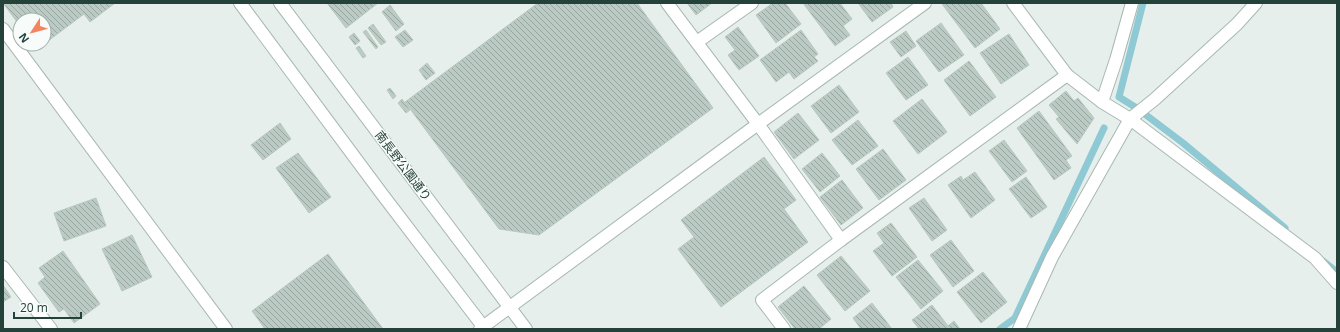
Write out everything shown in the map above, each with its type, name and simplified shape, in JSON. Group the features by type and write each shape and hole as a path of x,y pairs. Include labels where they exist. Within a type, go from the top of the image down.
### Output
{"street":[{"path":"240,3 483,328 758,124 925,3"},
{"name":"南長野公園通り","path":"280,3 526,329"},
{"path":"667,3 758,124 841,240"},
{"path":"697,42 752,3"},
{"path":"1013,3 1067,75 1102,102 1130,119 1314,258 1337,283"},
{"path":"1102,102 1116,60 1132,3"},
{"path":"1019,329 1052,257 1130,119 1155,99 1231,29 1256,3"},
{"path":"3,29 226,329"},
{"path":"784,329 762,300 841,240 1067,75"},
{"path":"3,267 51,329"}],"building":[{"path":"3,3 115,3 90,22 84,14 52,38 52,12 12,12 12,15"},
{"path":"327,3 378,3 346,28"},
{"path":"538,3 637,3 713,108 539,235 499,229 405,102"},
{"path":"687,3 712,3 696,15"},
{"path":"773,3 785,3 801,24 776,43 756,15"},
{"path":"803,3 840,3 852,19 843,26 850,35 835,46"},
{"path":"858,3 891,3 893,7 872,22"},
{"path":"981,3 1000,29 975,48 942,4"},
{"path":"390,5 404,24 396,31 382,12"},
{"path":"941,23 964,55 939,72 916,41"},
{"path":"373,24 386,42 381,45 368,28"},
{"path":"738,27 759,56 739,70 728,55 735,50 725,37"},
{"path":"366,30 378,47 376,49 363,32"},
{"path":"405,30 413,40 403,47 395,37"},
{"path":"801,30 818,54 814,57 818,61 794,79 789,72 776,82 760,60"},
{"path":"906,31 916,46 901,57 890,42"},
{"path":"354,33 360,41 355,45 349,37"},
{"path":"1009,34 1029,65 1001,84 980,53"},
{"path":"359,46 366,56 363,58 356,48"},
{"path":"908,57 928,85 906,100 886,73"},
{"path":"969,61 996,97 970,116 944,80"},
{"path":"427,63 435,73 426,80 419,70"},
{"path":"839,85 859,112 831,133 811,106"},
{"path":"390,88 396,96 393,99 387,90"},
{"path":"1066,91 1074,101 1078,98 1094,118 1077,144 1056,119 1059,117 1049,105"},
{"path":"402,99 410,110 406,113 398,103"},
{"path":"922,99 947,132 918,154 893,121"},
{"path":"1039,111 1072,156 1066,160 1071,168 1054,180 1017,128"},
{"path":"798,113 819,140 794,159 774,132"},
{"path":"858,120 878,146 852,165 832,140"},
{"path":"280,123 291,139 263,160 251,145"},
{"path":"1004,140 1027,171 1012,182 989,151"},
{"path":"883,149 906,180 879,200 856,169"},
{"path":"298,153 331,197 309,213 276,168"},
{"path":"822,153 840,176 820,192 802,169"},
{"path":"764,157 796,200 784,209 808,242 721,307 678,249 694,237 681,220"},
{"path":"975,172 995,200 971,218 948,185 961,176 963,180"},
{"path":"1026,177 1047,207 1031,218 1009,189"},
{"path":"842,180 863,208 841,225 820,197"},
{"path":"96,198 106,226 64,241 54,213"},
{"path":"924,198 947,230 932,241 909,208"},
{"path":"891,223 917,257 892,276 873,251 884,243 877,233"},
{"path":"132,235 152,277 122,291 102,249"},
{"path":"951,240 974,271 953,287 930,255"},
{"path":"63,251 100,304 74,323 64,309 59,312 38,283 45,277 39,268"},
{"path":"328,254 383,329 265,329 252,311"},
{"path":"841,256 870,291 845,311 817,275"},
{"path":"918,260 943,291 921,309 896,277"},
{"path":"983,272 1007,302 981,323 957,292"},
{"path":"3,285 11,297 3,302"},
{"path":"804,286 831,319 819,329 795,329 778,307"},
{"path":"872,303 892,329 861,329 853,318"},
{"path":"932,305 948,326 954,321 960,329 919,329 912,320"}],"waterway":[{"path":"1135,107 1119,97 1143,3"},
{"path":"1146,115 1183,143 1285,228"},
{"path":"1000,329 1015,318 1104,128"},
{"path":"1323,261 1337,272"}]}
